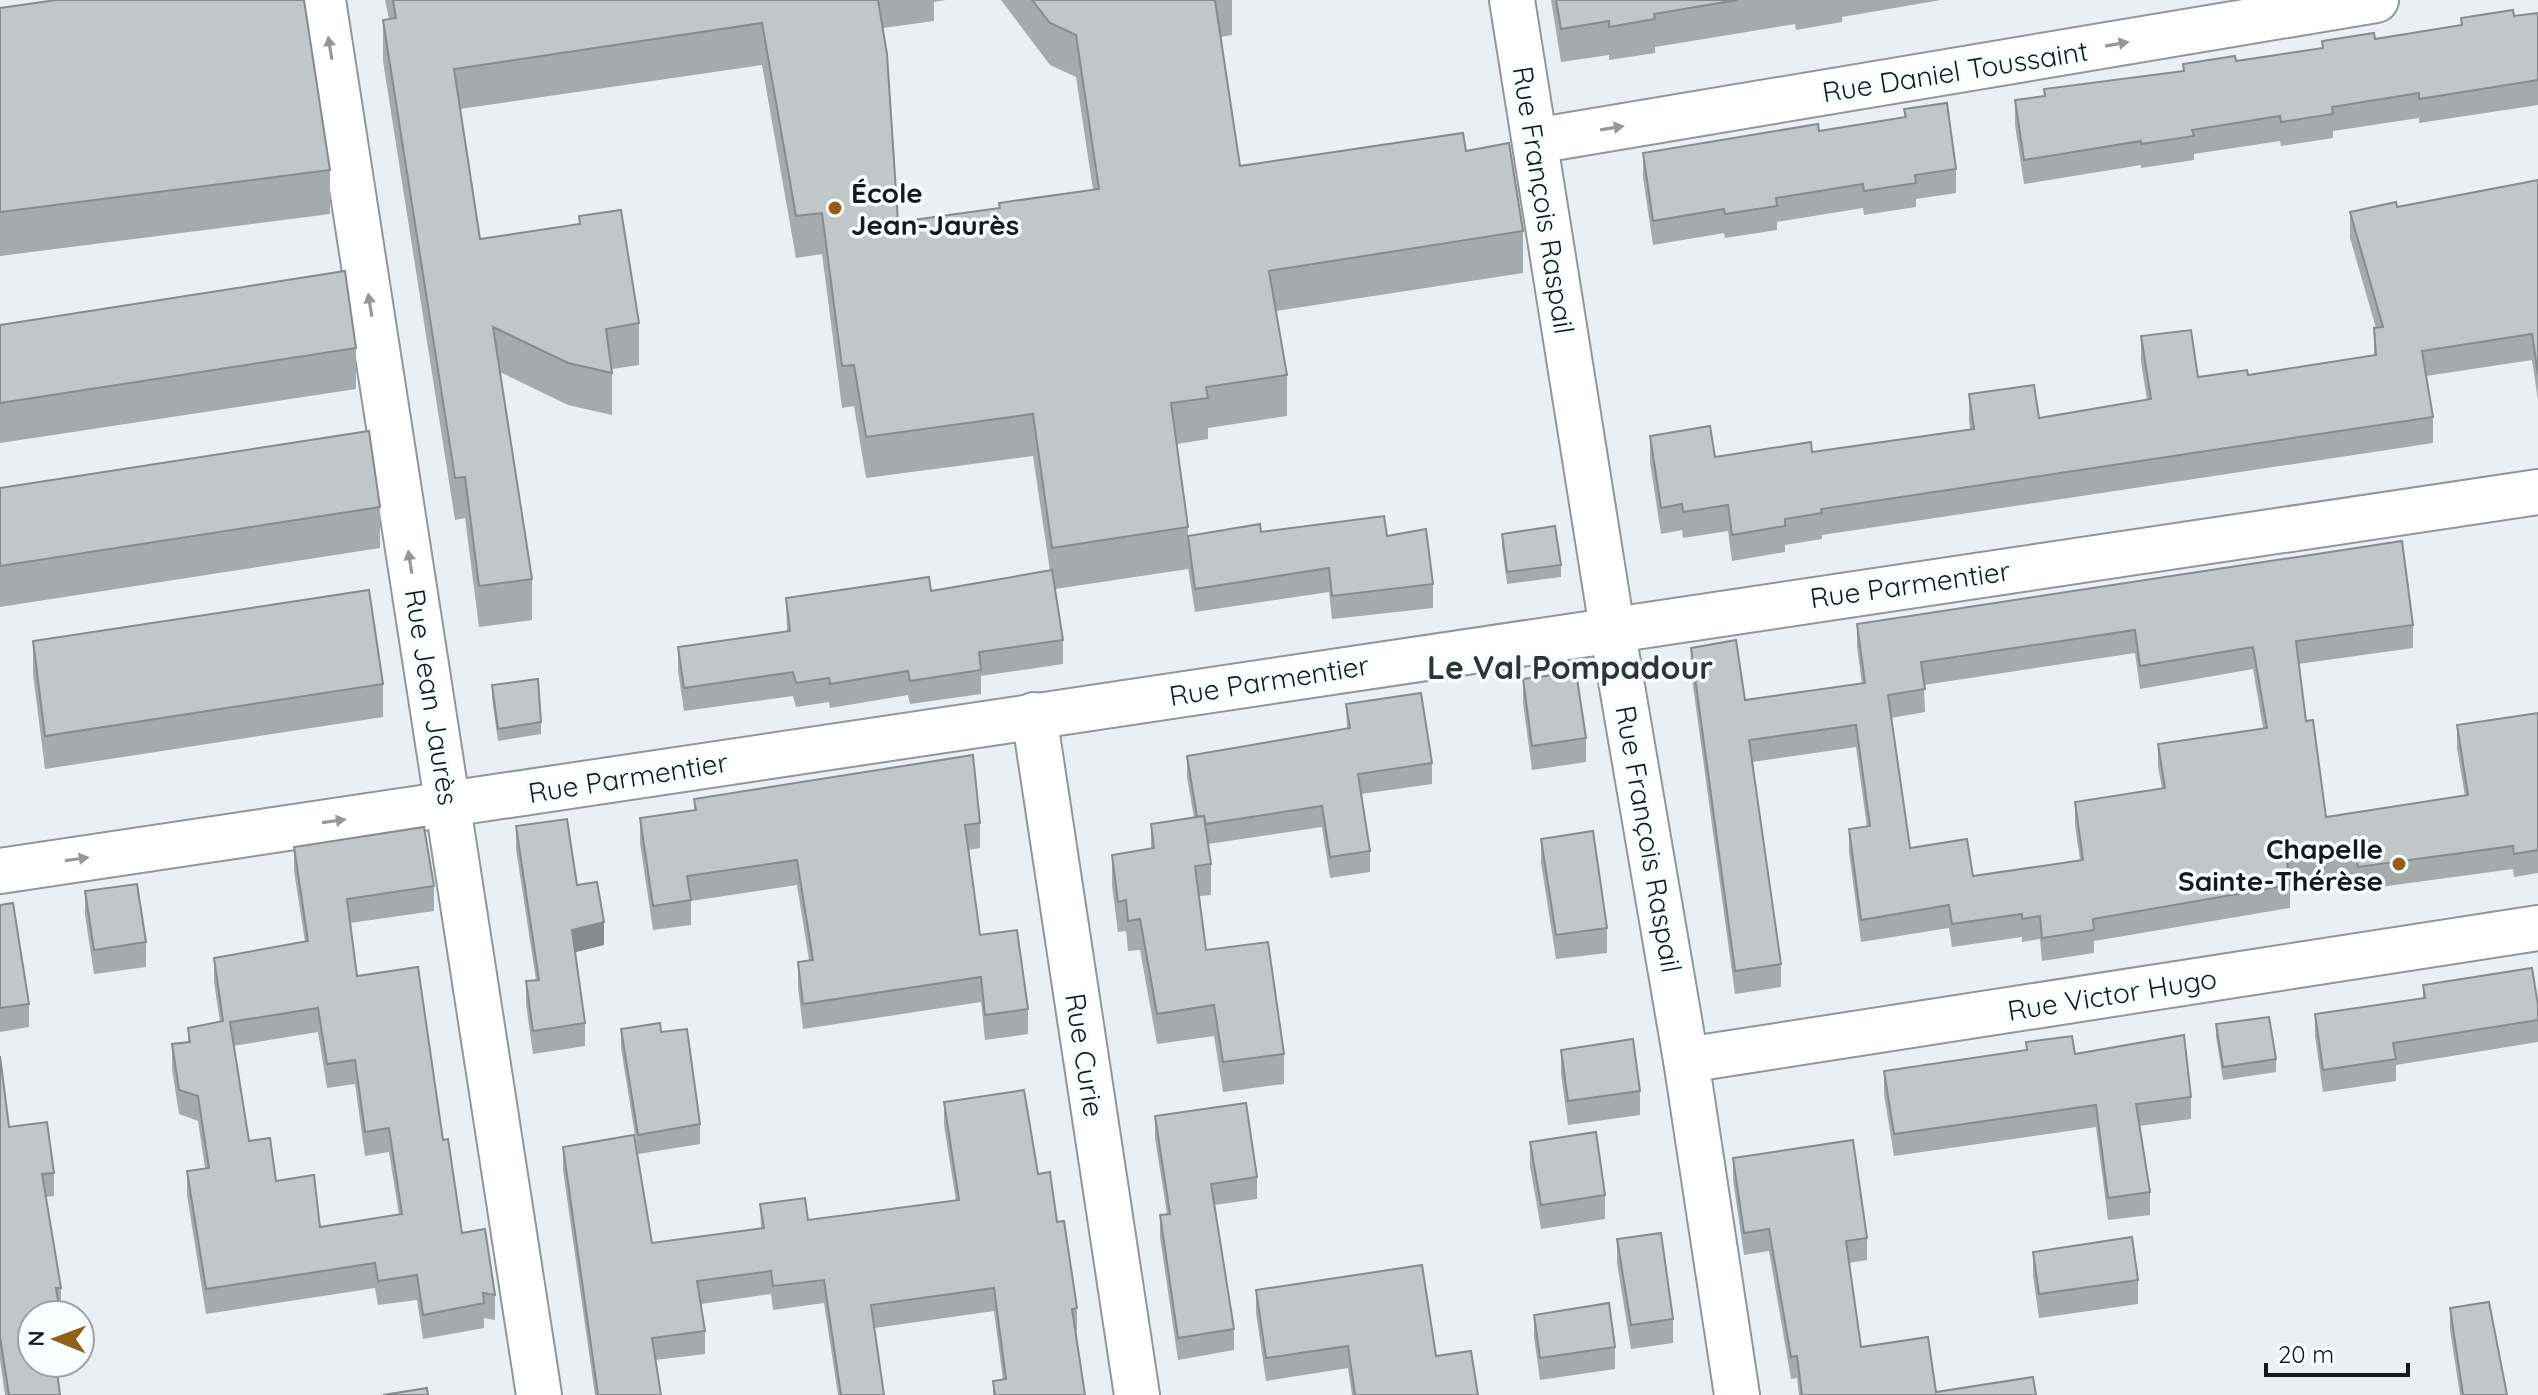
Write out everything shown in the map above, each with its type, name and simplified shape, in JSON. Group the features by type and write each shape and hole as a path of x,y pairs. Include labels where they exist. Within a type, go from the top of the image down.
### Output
{"street":[{"name":"Rue Jean Jaurès","path":"323,0 539,1395"},
{"name":"Rue François Raspail","path":"1512,0 1612,628 1686,1060 1737,1395"},
{"name":"Rue Daniel Toussaint","path":"1535,141 2376,0"},
{"name":"Rue Parmentier","path":"0,871 2538,492"},
{"name":"Rue Curie","path":"1034,715 1137,1395"},
{"name":"Rue Victor Hugo","path":"1686,1060 2538,928"}],"building":[{"path":"56,0 304,0 330,170 0,212 0,8"},
{"path":"393,0 878,0 887,54 898,222 1000,208 999,203 1099,189 1076,35 1050,23 1032,0 1215,0 1240,166 1463,133 1466,151 1509,143 1523,231 1269,271 1287,375 1206,387 1208,398 1171,403 1188,527 1052,548 1033,414 866,437 854,365 842,366 822,213 796,216 762,23 454,69 480,239 580,224 579,216 621,210 639,323 606,329 612,373 568,363 493,327 532,579 479,586 465,477 455,478 383,20 396,18"},
{"path":"1556,0 1737,0 1654,14 1655,19 1609,27 1609,21 1561,29"},
{"path":"2513,10 2514,16 2538,13 2538,80 2419,99 2419,93 2332,107 2333,114 2281,122 2280,116 2192,130 2194,136 2141,144 2141,141 2024,160 2015,100 2045,96 2044,89 2184,71 2183,64 2235,56 2236,61 2323,48 2322,41 2374,33 2375,39 2462,25 2461,18"},
{"path":"1947,103 1956,169 1915,175 1916,183 1864,191 1863,184 1776,198 1777,206 1725,214 1724,209 1653,221 1643,153 1818,124 1819,131 1906,117 1904,109"},
{"path":"2538,180 2538,374 2532,334 2422,351 2433,417 1821,509 1822,513 1785,519 1785,526 1732,535 1728,505 1683,512 1682,504 1661,508 1650,436 1710,426 1715,457 1811,442 1812,452 1974,429 1969,394 2034,385 2039,418 2151,399 2141,336 2191,330 2198,377 2247,370 2248,375 2376,355 2374,328 2383,327 2350,212 2396,202 2397,207"},
{"path":"345,271 356,348 0,403 0,325"},
{"path":"369,431 380,507 0,566 0,488"},
{"path":"1384,516 1387,536 1426,529 1433,584 1332,596 1329,568 1195,589 1188,536 1260,524 1261,532"},
{"path":"1555,526 1561,565 1507,572 1502,534"},
{"path":"2402,541 2413,625 2296,641 2306,721 2313,720 2326,817 2468,795 2457,725 2538,713 2538,850 2514,854 2513,846 2358,867 2355,851 2287,861 2290,885 2093,919 2094,930 2042,938 2040,916 2022,919 2022,914 1952,924 1949,905 1861,920 1849,829 1870,826 1856,725 1749,740 1781,964 1735,971 1691,648 1736,640 1745,700 1865,683 1857,624","holes":["2135,630 2140,666 2253,647 2267,728 2158,744 2165,788 2075,802 2083,860 1973,876 1967,839 1910,848 1888,695 1925,689 1921,662"]},
{"path":"1052,570 1063,640 979,652 981,670 910,681 908,671 830,684 829,678 796,683 793,672 684,688 678,647 790,631 786,598 929,577 931,591"},
{"path":"369,590 383,684 45,736 33,641"},
{"path":"1576,672 1586,738 1532,746 1523,679"},
{"path":"538,679 541,722 498,729 492,685"},
{"path":"1421,693 1432,763 1358,774 1370,851 1330,857 1322,806 1205,824 1204,816 1197,817 1187,756 1350,728 1346,704"},
{"path":"973,755 980,823 965,825 980,935 1017,930 1028,1009 985,1015 981,977 803,1004 798,962 813,960 797,860 687,876 691,900 653,906 640,818 696,810 694,799"},
{"path":"1204,816 1211,864 1195,866 1206,950 1268,942 1284,1054 1223,1062 1214,1005 1157,1014 1140,919 1128,921 1126,900 1118,902 1112,855 1154,848 1151,824"},
{"path":"567,819 577,885 597,882 604,922 572,930 585,1023 533,1031 526,981 539,980 516,826"},
{"path":"424,827 434,886 347,899 357,976 418,967 443,1140 448,1139 462,1233 485,1229 495,1295 483,1293 484,1303 423,1315 417,1275 378,1281 375,1263 206,1289 187,1171 209,1168 198,1096 179,1090 172,1044 190,1042 188,1028 223,1021 214,958 308,941 294,847","holes":["318,1008 327,1064 355,1060 365,1132 389,1128 402,1214 320,1227 314,1175 276,1181 270,1138 249,1141 230,1022"]},
{"path":"1593,831 1607,928 1556,935 1541,839"},
{"path":"137,884 146,942 94,950 85,891"},
{"path":"13,903 29,1004 0,1008 0,905"},
{"path":"2532,968 2538,1020 2393,1043 2396,1059 2323,1070 2315,1014 2425,998 2423,985"},
{"path":"2269,1017 2276,1059 2223,1067 2216,1024"},
{"path":"660,1023 661,1032 687,1029 700,1124 638,1135 621,1029"},
{"path":"2184,1035 2191,1097 2136,1104 2150,1192 2108,1198 2096,1105 1894,1134 1884,1071 2027,1050 2026,1042 2072,1036 2075,1054"},
{"path":"1633,1039 1640,1091 1568,1101 1561,1050"},
{"path":"0,1056 9,1127 47,1122 54,1173 42,1174 61,1288 56,1288 58,1299 16,1299 16,1379 58,1379 60,1395 9,1395 0,1337"},
{"path":"1024,1090 1038,1174 1050,1172 1057,1222 1064,1221 1077,1308 1072,1309 1085,1395 995,1395 993,1381 1006,1379 994,1288 871,1305 884,1395 841,1395 824,1280 773,1286 771,1271 697,1281 705,1331 652,1338 661,1395 598,1395 563,1147 634,1135 652,1243 764,1228 760,1204 805,1198 808,1220 959,1200 944,1102"},
{"path":"1246,1103 1257,1177 1211,1184 1234,1329 1178,1338 1160,1215 1170,1214 1155,1116"},
{"path":"1596,1132 1605,1195 1541,1205 1530,1142"},
{"path":"1853,1140 1867,1238 1846,1241 1861,1347 1928,1337 1936,1392 2033,1377 2036,1395 1802,1395 1797,1356 1791,1357 1769,1229 1744,1233 1733,1158"},
{"path":"1661,1233 1673,1319 1631,1325 1617,1239"},
{"path":"2132,1237 2138,1280 2039,1294 2033,1252"},
{"path":"1422,1265 1436,1356 1471,1351 1478,1395 1355,1395 1348,1346 1266,1358 1256,1290"},
{"path":"2489,1302 2507,1395 2463,1395 2450,1308"},
{"path":"1609,1303 1615,1347 1540,1358 1534,1315"},
{"path":"427,1388 428,1395 383,1395"}],"place":[{"name":"École Jean-Jaurès","path":"835,208"},
{"name":"Chapelle Sainte-Thérèse","path":"2399,864"}],"district":[{"name":"Le Val Pompadour","path":"1570,667"}]}
